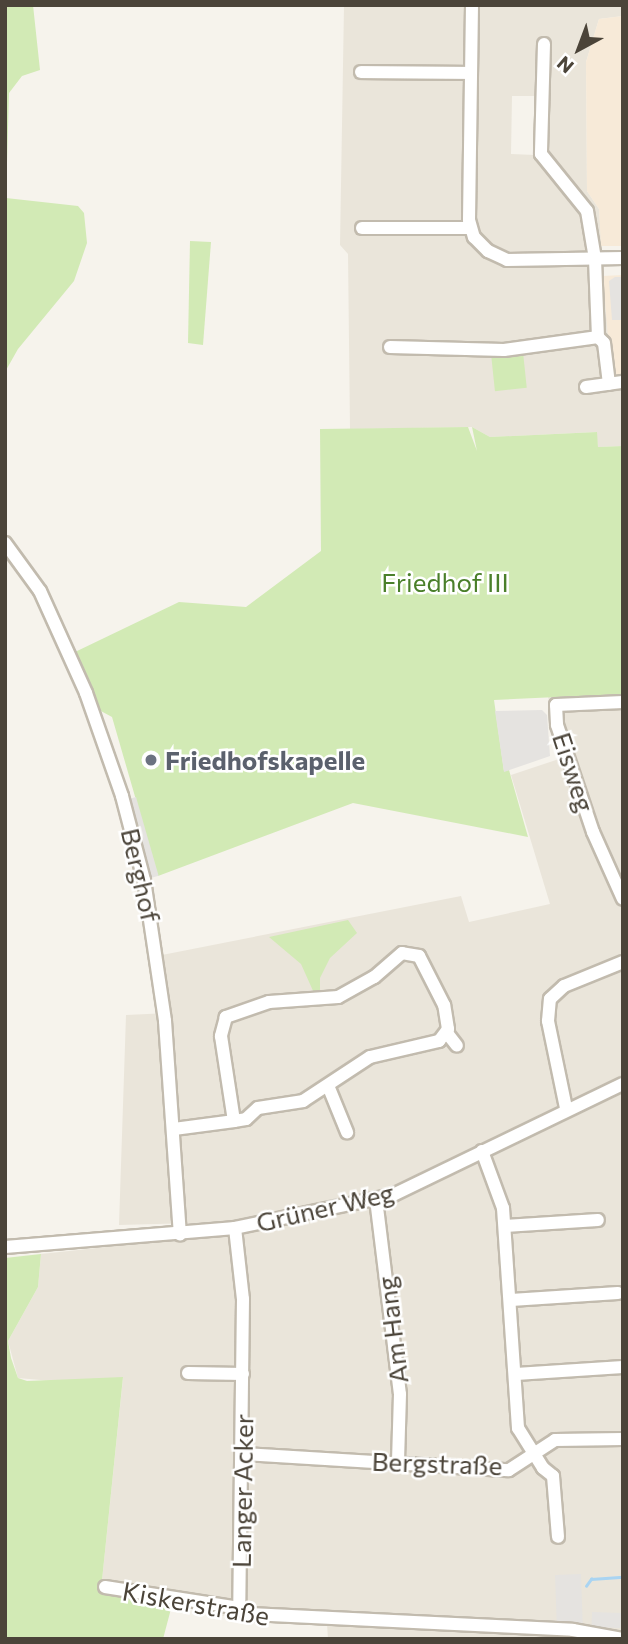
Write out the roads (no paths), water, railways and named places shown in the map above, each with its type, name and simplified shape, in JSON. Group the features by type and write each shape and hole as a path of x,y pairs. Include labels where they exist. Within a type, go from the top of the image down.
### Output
{"street":[{"path":"472,5 470,228 488,251 507,260 623,258"},
{"path":"544,44 541,154 587,211 595,259 598,337 604,343 609,384"},
{"path":"361,72 471,74"},
{"path":"362,228 470,228"},
{"path":"390,347 504,350 598,337"},
{"path":"586,387 623,382"},
{"name":"Berghof","path":"5,543 40,591 65,642 122,796 158,957 174,1129 180,1234"},
{"name":"Eisweg","path":"623,702 556,705 558,725 593,832 623,898"},
{"path":"234,1121 220,1030 226,1017 244,1008 338,997 374,977 402,953 413,953 440,990 447,1033 457,1046"},
{"path":"566,1108 548,1021 550,999 564,986 623,962"},
{"path":"174,1129 246,1119 258,1108 303,1101 329,1088 370,1057 432,1044 447,1033"},
{"name":"Grüner Weg","path":"5,1247 235,1228 393,1195 566,1108 623,1084"},
{"path":"329,1088 347,1132"},
{"path":"482,1151 494,1178 505,1226 518,1428 533,1454 553,1476 558,1537"},
{"name":"Am Hang","path":"376,1199 400,1394 398,1462"},
{"path":"505,1226 598,1220"},
{"name":"Langer Acker","path":"235,1228 243,1374 244,1454 239,1608"},
{"path":"511,1300 618,1293"},
{"path":"516,1374 623,1367"},
{"path":"188,1373 243,1374"},
{"name":"Bergstraße","path":"244,1454 509,1470 555,1440 623,1439"},
{"name":"Kiskerstraße","path":"105,1587 239,1608 250,1614 302,1619 573,1630 622,1639"}],"waterway":[{"path":"586,1586 591,1579 623,1577"}],"place":[{"name":"Friedhofskapelle","path":"151,760"}],"park label":[{"name":"Friedhof III","path":"445,582"}]}
